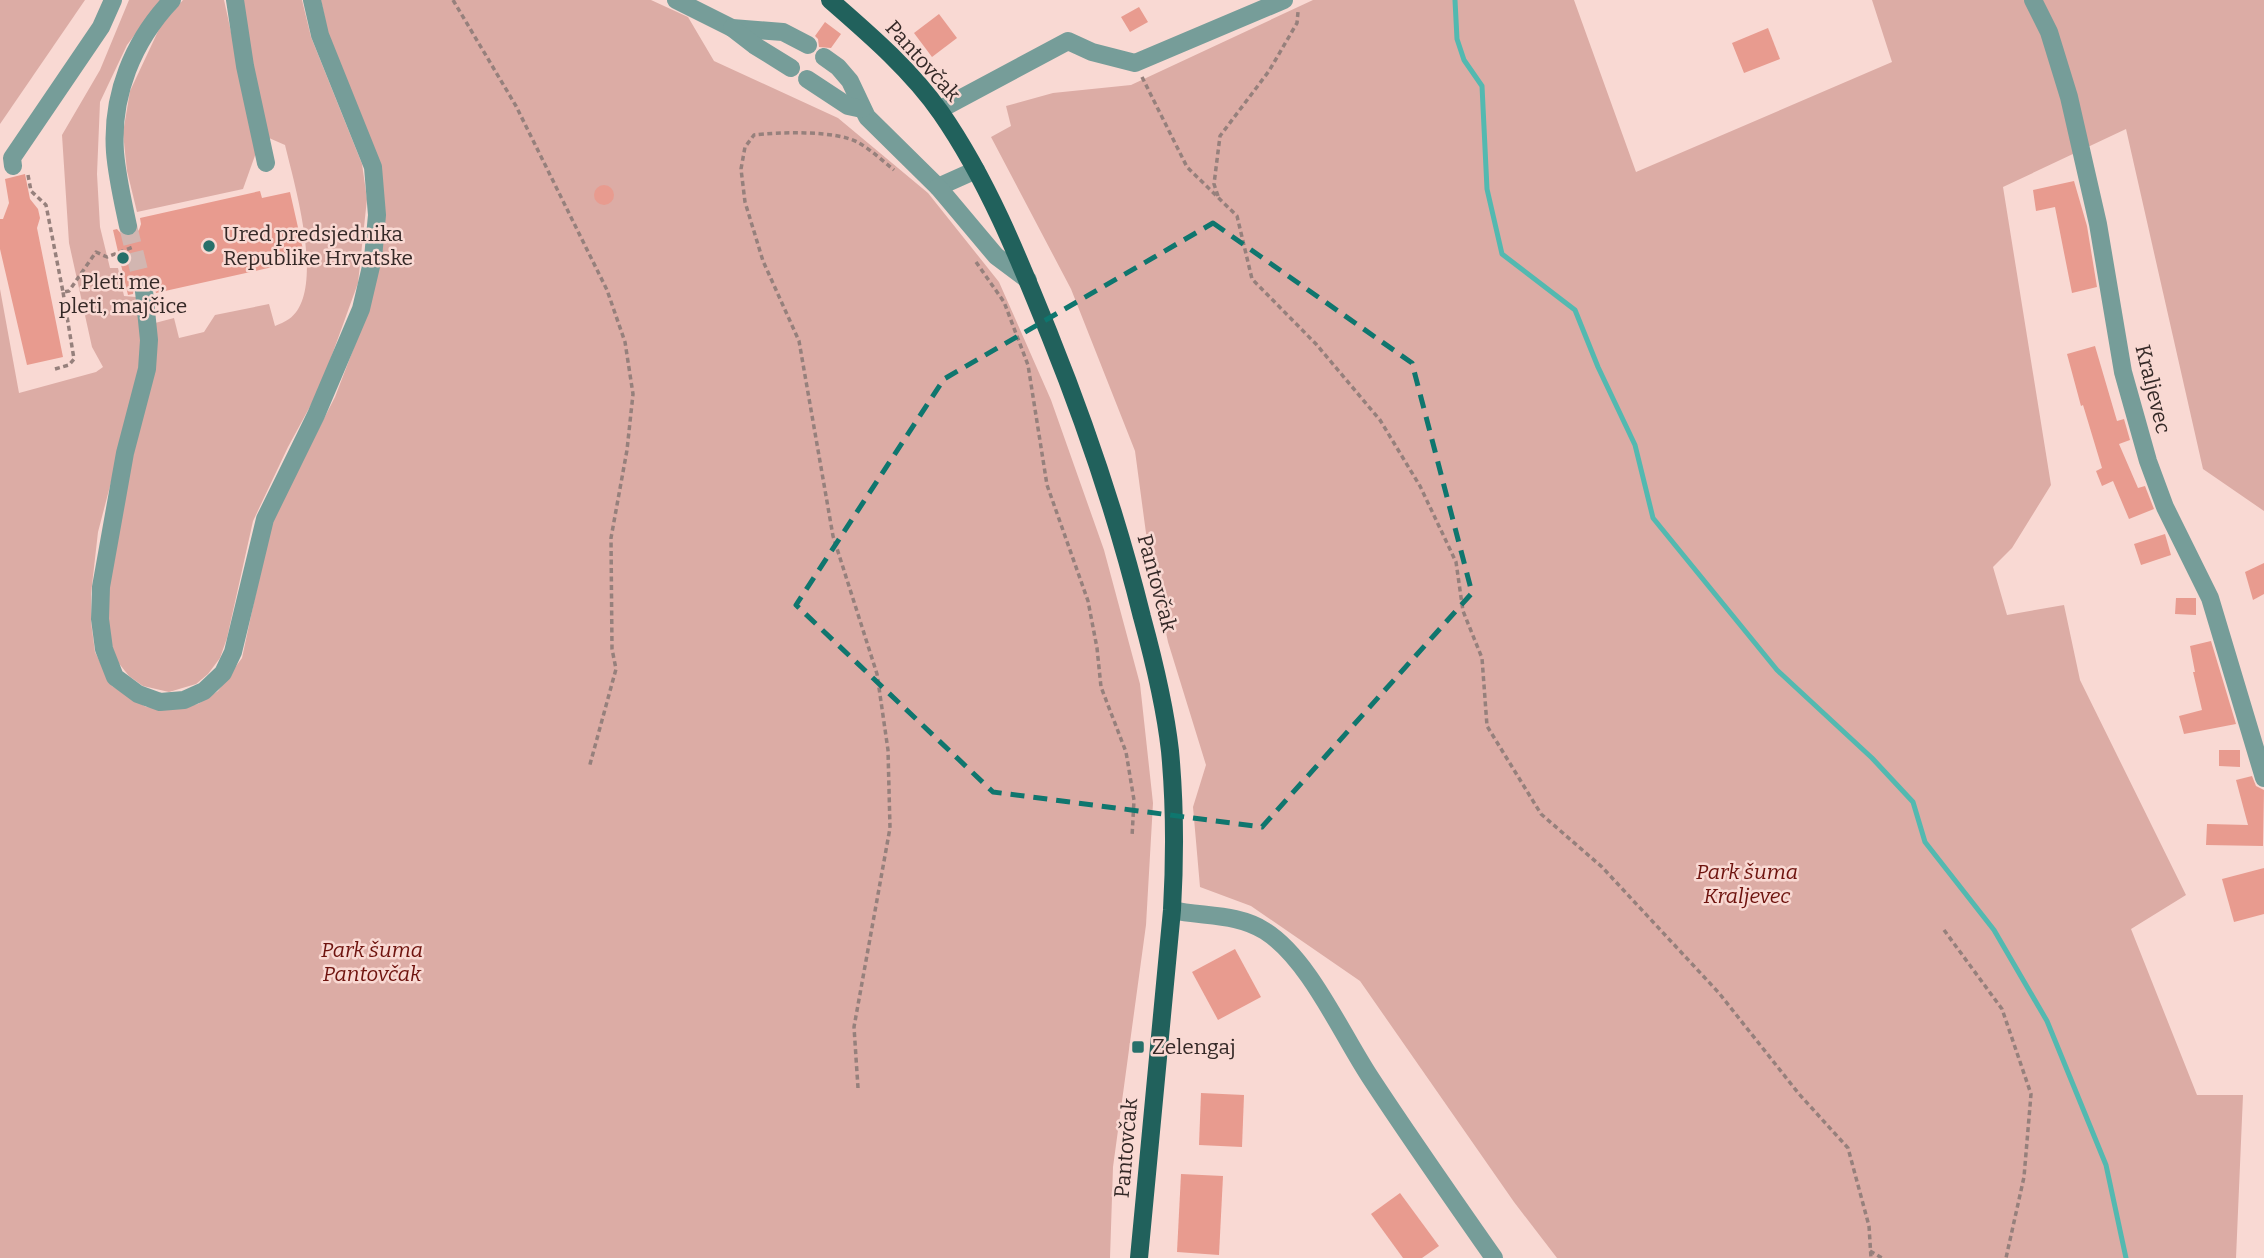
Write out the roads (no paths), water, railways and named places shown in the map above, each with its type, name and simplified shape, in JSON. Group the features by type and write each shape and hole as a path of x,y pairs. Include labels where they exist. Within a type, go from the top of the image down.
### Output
{"main road":[{"name":"Pantovčak","path":"830,0 902,68 939,110 976,170 1028,280 1097,458 1154,663 1170,748 1174,797 1172,910 1139,1258"}],"street":[{"path":"13,166 12,158 102,27 113,0"},
{"path":"128,226 115,151 121,90 132,56 145,33 172,0"},
{"path":"235,0 245,66 266,163"},
{"path":"144,291 149,340 147,369 125,453 101,587 100,619 104,649 115,677 138,694 160,702 184,700 204,691 223,673 233,652 265,519 316,415 361,309 373,258 377,215 373,167 320,35 312,0"},
{"path":"676,0 732,28 791,68"},
{"name":"Kraljevec","path":"2033,0 2049,32 2069,97 2098,223 2123,372 2148,461 2165,507 2210,598 2264,778"},
{"path":"939,110 1068,41 1091,52 1135,62 1291,6"},
{"path":"732,28 783,32 808,45"},
{"path":"824,57 838,67 850,81 862,109 879,130 938,187 996,256 1028,280"},
{"path":"807,79 848,106 862,109"},
{"path":"938,187 976,170"},
{"path":"1172,910 1246,921 1288,949 1369,1075 1494,1258"}],"waterway":[{"path":"1455,0 1457,39 1464,60 1482,86 1487,189 1502,254 1575,310 1598,367 1635,445 1653,518 1777,670 1872,758 1913,802 1925,842 1994,930 2047,1021 2106,1165 2126,1258"}],"tunnel":[{"path":"128,226 144,291"}],"place":[{"name":"Ured predsjednika Republike Hrvatske","path":"209,246"},
{"name":"Pleti me, pleti, majčice","path":"123,258"},
{"name":"Zelengaj","path":"1138,1047"}],"park label":[{"name":"Park šuma Kraljevec","path":"1747,884"},
{"name":"Park šuma Pantovčak","path":"372,962"}]}
